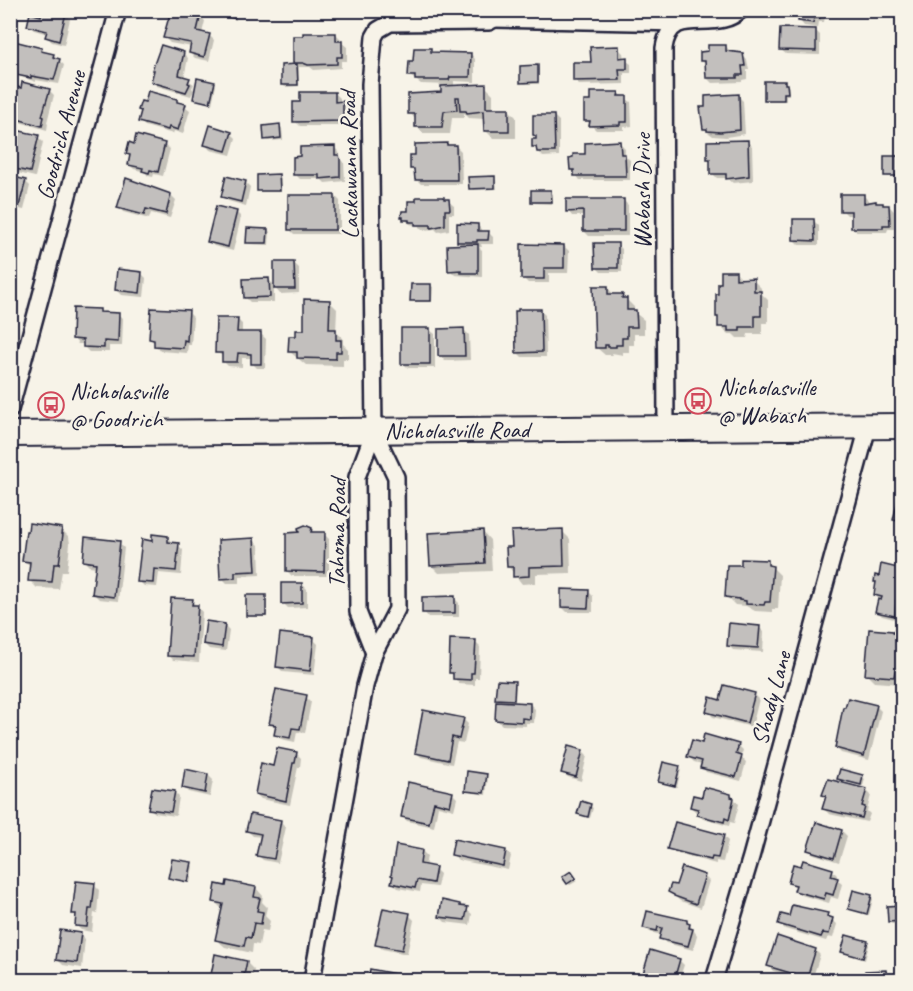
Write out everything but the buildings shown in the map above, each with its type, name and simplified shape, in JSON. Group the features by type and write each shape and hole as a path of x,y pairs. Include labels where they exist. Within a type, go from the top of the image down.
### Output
{"main road":[{"name":"Nicholasville Road","path":"10,434 903,426"}],"street":[{"name":"Goodrich Avenue","path":"10,410 118,10"},
{"path":"498,15 681,23 724,19 741,10"},
{"name":"Lackawanna Road","path":"374,431 370,84 374,38 378,30 396,22 489,22 498,15"},
{"name":"Wabash Drive","path":"666,428 664,48 669,33 681,23"},
{"name":"Shady Lane","path":"714,981 751,857 868,427"},
{"path":"312,981 365,686 374,653 398,609 396,477 374,431"},
{"name":"Tahoma Road","path":"374,431 357,477 358,612 374,653"}],"place":[{"name":"Nicholasville @ Wabash","path":"698,401"},
{"name":"Nicholasville @ Goodrich","path":"51,405"}]}
